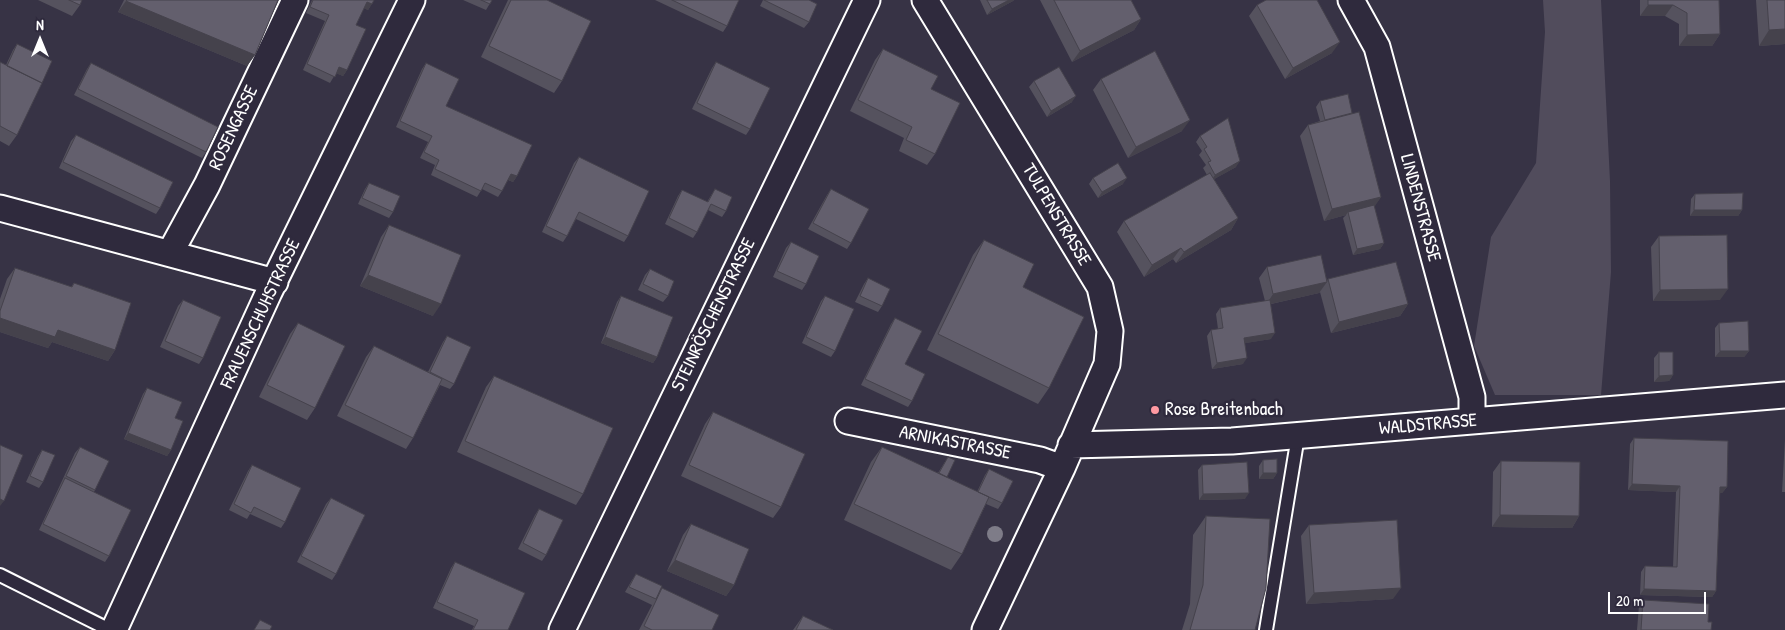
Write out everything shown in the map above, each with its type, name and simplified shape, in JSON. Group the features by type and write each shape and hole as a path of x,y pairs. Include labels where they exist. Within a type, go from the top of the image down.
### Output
{"street":[{"name":"ROSENGASSE","path":"170,254 207,185 295,0"},
{"name":"FRAUENSCHUHSTRASSE","path":"114,630 275,282 412,0"},
{"name":"STEINRÖSCHENSTRASSE","path":"562,630 867,0"},
{"name":"TULPENSTRASSE","path":"925,0 1100,288 1110,331 1107,364 1071,444"},
{"name":"LINDENSTRASSE","path":"1351,0 1377,47 1472,396 1472,421"},
{"path":"0,208 275,282"},
{"name":"WALDSTRASSE","path":"1071,444 1198,444 1785,395"},
{"name":"ARNIKASTRASSE","path":"848,421 1040,460 1062,468"},
{"path":"985,630 1062,468 1071,444"}],"lane":[{"path":"1266,630 1298,436"},
{"path":"0,575 110,630"}],"shaded area":[{"path":"1543,0 1601,0 1610,181 1611,272 1601,395 1495,395 1474,346 1491,237 1536,163 1545,32"}],"building":[{"path":"69,0 82,0 80,5"},
{"path":"127,0 278,0 255,55"},
{"path":"313,0 374,0 372,4 367,2 356,25 366,29 347,70 339,67 335,77 307,64 329,15 310,7"},
{"path":"481,0 492,0 490,4"},
{"path":"511,0 547,0 591,21 562,81 489,46"},
{"path":"672,0 739,0 727,26"},
{"path":"764,0 809,0 817,4 809,22"},
{"path":"987,0 1009,0 992,9"},
{"path":"1054,0 1131,0 1141,19 1080,51"},
{"path":"1266,0 1317,0 1340,42 1293,68 1257,5"},
{"path":"1648,0 1719,0 1720,34 1687,35 1687,13 1673,5 1648,5"},
{"path":"1767,0 1785,0 1785,29 1769,30"},
{"path":"17,44 52,61 42,83 7,66"},
{"path":"883,49 938,76 931,89 960,103 935,154 906,140 912,127 858,100"},
{"path":"1155,51 1190,120 1136,147 1101,79"},
{"path":"0,62 42,83 17,135 0,126"},
{"path":"716,62 770,88 750,129 697,103"},
{"path":"91,63 218,127 206,152 78,89"},
{"path":"426,63 459,79 446,106 532,145 517,176 511,174 502,191 485,183 481,191 435,169 439,160 424,152 432,136 400,121"},
{"path":"1059,67 1076,96 1051,111 1034,81"},
{"path":"1348,94 1352,113 1325,120 1320,101"},
{"path":"1359,112 1381,197 1332,209 1308,125"},
{"path":"1228,118 1240,161 1215,175 1208,162 1211,161 1204,149 1207,147 1200,136"},
{"path":"76,135 173,182 160,208 63,162"},
{"path":"579,157 649,191 628,236 579,212 567,236 546,226"},
{"path":"1118,163 1127,178 1102,192 1093,178"},
{"path":"1210,173 1238,218 1184,252 1181,248 1152,265 1124,221"},
{"path":"369,183 400,196 393,212 362,198"},
{"path":"715,189 732,197 726,211 711,204 697,232 669,218 682,190 708,202"},
{"path":"831,189 869,209 851,243 813,223"},
{"path":"1743,193 1742,210 1694,210 1695,194"},
{"path":"1374,205 1384,243 1357,249 1348,212"},
{"path":"389,225 461,255 441,304 368,275"},
{"path":"1727,235 1728,289 1660,290 1659,236"},
{"path":"984,240 1034,264 1023,287 1084,317 1049,388 938,334"},
{"path":"791,242 819,256 806,284 777,271"},
{"path":"1321,255 1327,282 1273,294 1267,267"},
{"path":"1396,262 1408,304 1339,322 1328,279"},
{"path":"15,268 72,287 74,283 131,303 115,350 58,330 55,337 0,318 0,311"},
{"path":"650,269 674,281 668,296 643,284"},
{"path":"868,278 890,289 882,306 860,296"},
{"path":"621,296 673,317 657,357 605,337"},
{"path":"825,296 854,309 835,351 806,337"},
{"path":"183,300 221,317 203,358 165,341"},
{"path":"1270,300 1275,333 1244,338 1247,358 1217,363 1211,330 1223,328 1220,308"},
{"path":"895,318 922,331 905,364 925,374 912,401 865,379"},
{"path":"1748,321 1749,351 1720,351 1719,323"},
{"path":"298,323 345,346 315,408 267,385"},
{"path":"447,336 471,347 454,384 430,372"},
{"path":"374,346 442,379 413,438 345,405"},
{"path":"1659,352 1673,352 1673,375 1659,376"},
{"path":"494,376 613,428 583,494 465,441"},
{"path":"147,388 182,402 175,418 183,421 171,450 128,433"},
{"path":"713,412 805,454 781,507 689,465"},
{"path":"1634,438 1728,441 1727,487 1720,487 1716,591 1644,589 1645,566 1677,567 1680,486 1632,484"},
{"path":"0,445 23,455 4,501 0,499"},
{"path":"80,447 109,461 95,490 66,476"},
{"path":"882,447 989,497 962,554 854,504"},
{"path":"42,450 55,455 43,482 30,476"},
{"path":"948,457 955,460 947,477 939,473"},
{"path":"1277,459 1277,473 1263,473 1263,460"},
{"path":"1501,461 1580,462 1579,516 1500,515"},
{"path":"1247,462 1249,493 1203,494 1202,465"},
{"path":"252,465 301,488 285,522 254,507 251,513 234,504"},
{"path":"989,469 1013,481 1002,503 978,492"},
{"path":"65,478 131,510 109,556 43,524"},
{"path":"331,498 365,515 336,574 301,556"},
{"path":"539,509 563,520 546,555 523,543"},
{"path":"1206,516 1270,519 1266,588 1255,630 1190,630 1203,585"},
{"path":"1397,520 1401,588 1314,593 1309,525"},
{"path":"691,524 749,549 734,585 675,560"},
{"path":"455,562 525,593 508,630 473,630 478,620 437,602"},
{"path":"636,574 662,586 656,599 629,587"},
{"path":"662,588 719,615 712,630 652,630 644,626"},
{"path":"1643,600 1709,604 1708,622 1712,622 1711,630 1641,630"},
{"path":"803,616 833,630 796,630"},
{"path":"260,620 272,626 270,630 254,630"}],"place":[{"name":"Rose Breitenbach","path":"1155,410"}]}
